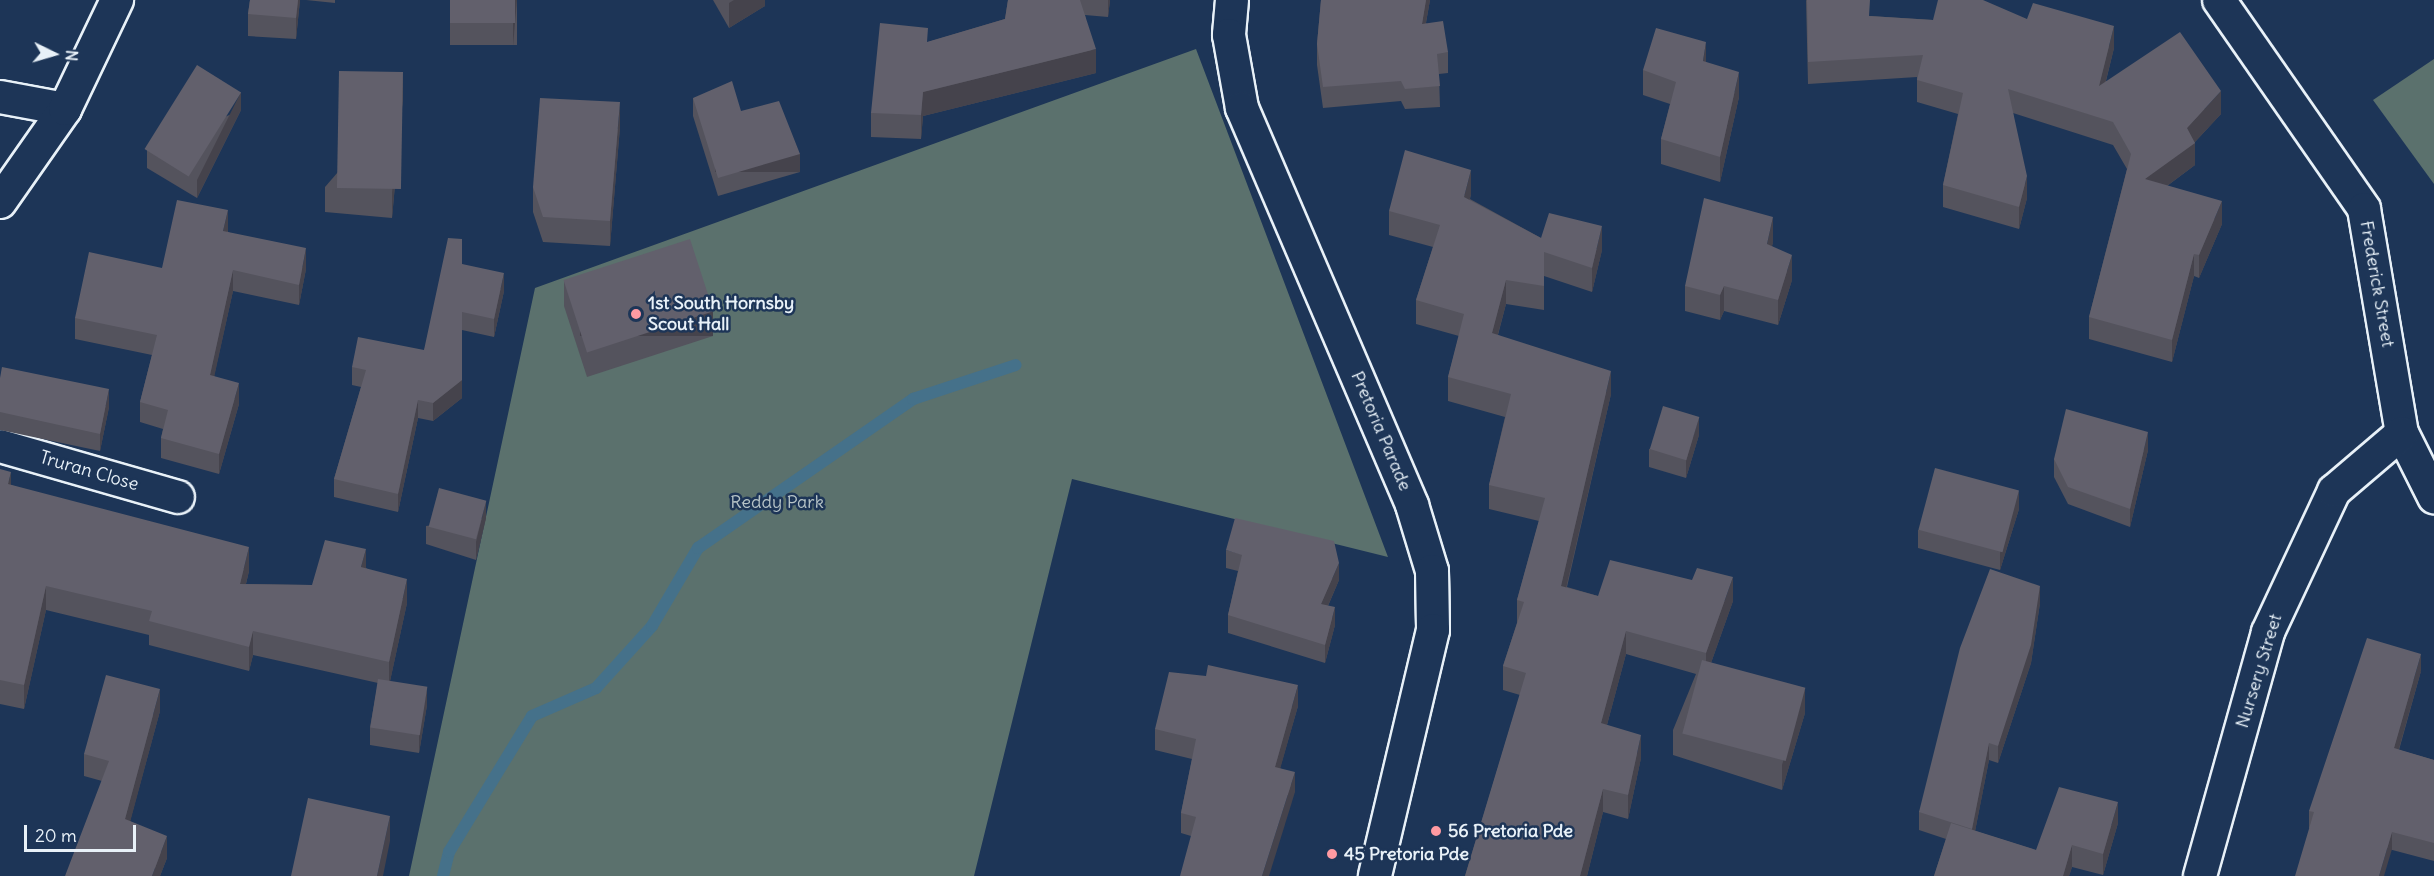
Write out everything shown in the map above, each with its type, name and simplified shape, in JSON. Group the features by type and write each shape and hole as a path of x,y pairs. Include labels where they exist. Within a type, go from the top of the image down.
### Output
{"street":[{"path":"0,202 65,109 117,0"},
{"name":"Pretoria Parade","path":"1232,0 1229,35 1242,108 1412,505 1432,571 1433,630 1375,876"},
{"name":"Frederick Street","path":"2219,0 2364,209 2402,433 2434,497"},
{"path":"0,97 65,109"},
{"name":"Nursery Street","path":"2200,876 2268,632 2334,490 2402,433"},
{"name":"Truran Close","path":"0,446 178,497"}],"green space":[{"name":"Reddy Park","path":"1196,49 1388,557 1072,479 974,876 409,876 535,288"},
{"path":"2434,59 2434,184 2373,100"}],"building":[{"path":"250,0 298,0 296,18 248,14"},
{"path":"450,0 515,0 515,23 450,23"},
{"path":"1008,0 1080,0 1096,49 923,92 921,115 871,113 880,23 928,28 927,42 1005,19"},
{"path":"1321,0 1426,0 1422,24 1443,21 1448,52 1437,54 1440,86 1405,89 1401,81 1323,87 1317,44"},
{"path":"1807,0 1870,0 1869,16 1933,20 1938,0 1983,0 2027,19 2033,3 2114,26 2099,86 2180,32 2221,91 2187,128 2195,143 2145,179 2222,201 2199,255 2194,254 2172,340 2089,317 2131,154 2113,122 2008,89 2027,176 2019,207 1943,185 1963,93 1917,80 1923,55 1808,62"},
{"path":"1656,28 1706,42 1703,61 1739,72 1720,157 1661,139 1676,82 1643,70"},
{"path":"197,65 241,93 189,177 145,149"},
{"path":"339,71 403,72 401,189 337,188"},
{"path":"732,81 741,111 779,101 800,154 718,178 693,98"},
{"path":"540,98 620,102 610,221 543,217 533,187"},
{"path":"1405,150 1471,170 1464,197 1541,238 1549,213 1602,226 1592,268 1544,252 1544,286 1506,280 1492,333 1611,371 1561,586 1598,596 1610,560 1692,580 1697,568 1733,577 1706,653 1626,631 1601,723 1641,735 1628,795 1603,789 1580,876 1465,876 1526,673 1503,666 1524,602 1517,600 1545,498 1489,485 1511,394 1448,377 1464,314 1416,300 1440,225 1389,211"},
{"path":"1704,198 1773,217 1767,244 1792,255 1778,300 1724,286 1720,295 1685,286"},
{"path":"177,200 228,210 223,231 306,248 299,285 233,270 210,375 239,383 219,454 161,438 168,410 140,402 157,335 75,318 89,252 162,268"},
{"path":"448,238 462,239 462,264 504,273 494,319 462,312 462,380 433,403 418,400 398,494 334,479 366,370 352,367 358,337 424,350"},
{"name":"1st South Hornsby Scout Hall","path":"690,239 713,311 587,352 564,280"},
{"path":"2,367 109,389 100,434 0,412"},
{"path":"1663,406 1699,417 1686,460 1650,449"},
{"path":"2066,409 2148,432 2130,509 2068,487 2054,459"},
{"path":"1935,468 2019,491 2002,552 1918,530"},
{"path":"0,469 11,472 8,484 249,547 240,584 312,585 325,540 366,549 361,567 407,579 389,662 253,631 249,647 149,621 152,611 46,586 24,685 0,680"},
{"path":"439,488 486,501 476,539 429,527"},
{"path":"1235,518 1334,541 1339,563 1321,604 1335,607 1325,645 1228,615 1242,555 1226,550"},
{"path":"1990,569 2040,586 2031,645 1998,746 1989,743 1972,829 1919,812 1960,648"},
{"path":"2367,638 2421,654 2394,748 2434,760 2434,843 2392,832 2379,876 2295,876 2314,812 2309,811"},
{"path":"1702,660 1805,688 1786,761 1682,733"},
{"path":"1208,665 1298,685 1275,767 1295,772 1262,876 1180,876 1196,817 1181,813 1196,739 1155,729 1169,672 1206,676"},
{"path":"106,675 160,689 125,819 167,836 152,876 65,876 109,761 84,754"},
{"path":"378,679 427,687 420,735 370,727"},
{"path":"2059,787 2118,802 2103,854 2072,845 2063,876 1934,876 1951,823 2036,850"},
{"path":"308,798 390,816 377,876 291,876"}],"waterway":[{"path":"443,876 449,852 532,716 596,688 652,626 698,548 913,399 1016,365"}],"place":[{"name":"1st South Hornsby Scout Hall","path":"636,314"},
{"name":"56 Pretoria Pde","path":"1436,831"},
{"name":"45 Pretoria Pde","path":"1332,854"}]}
